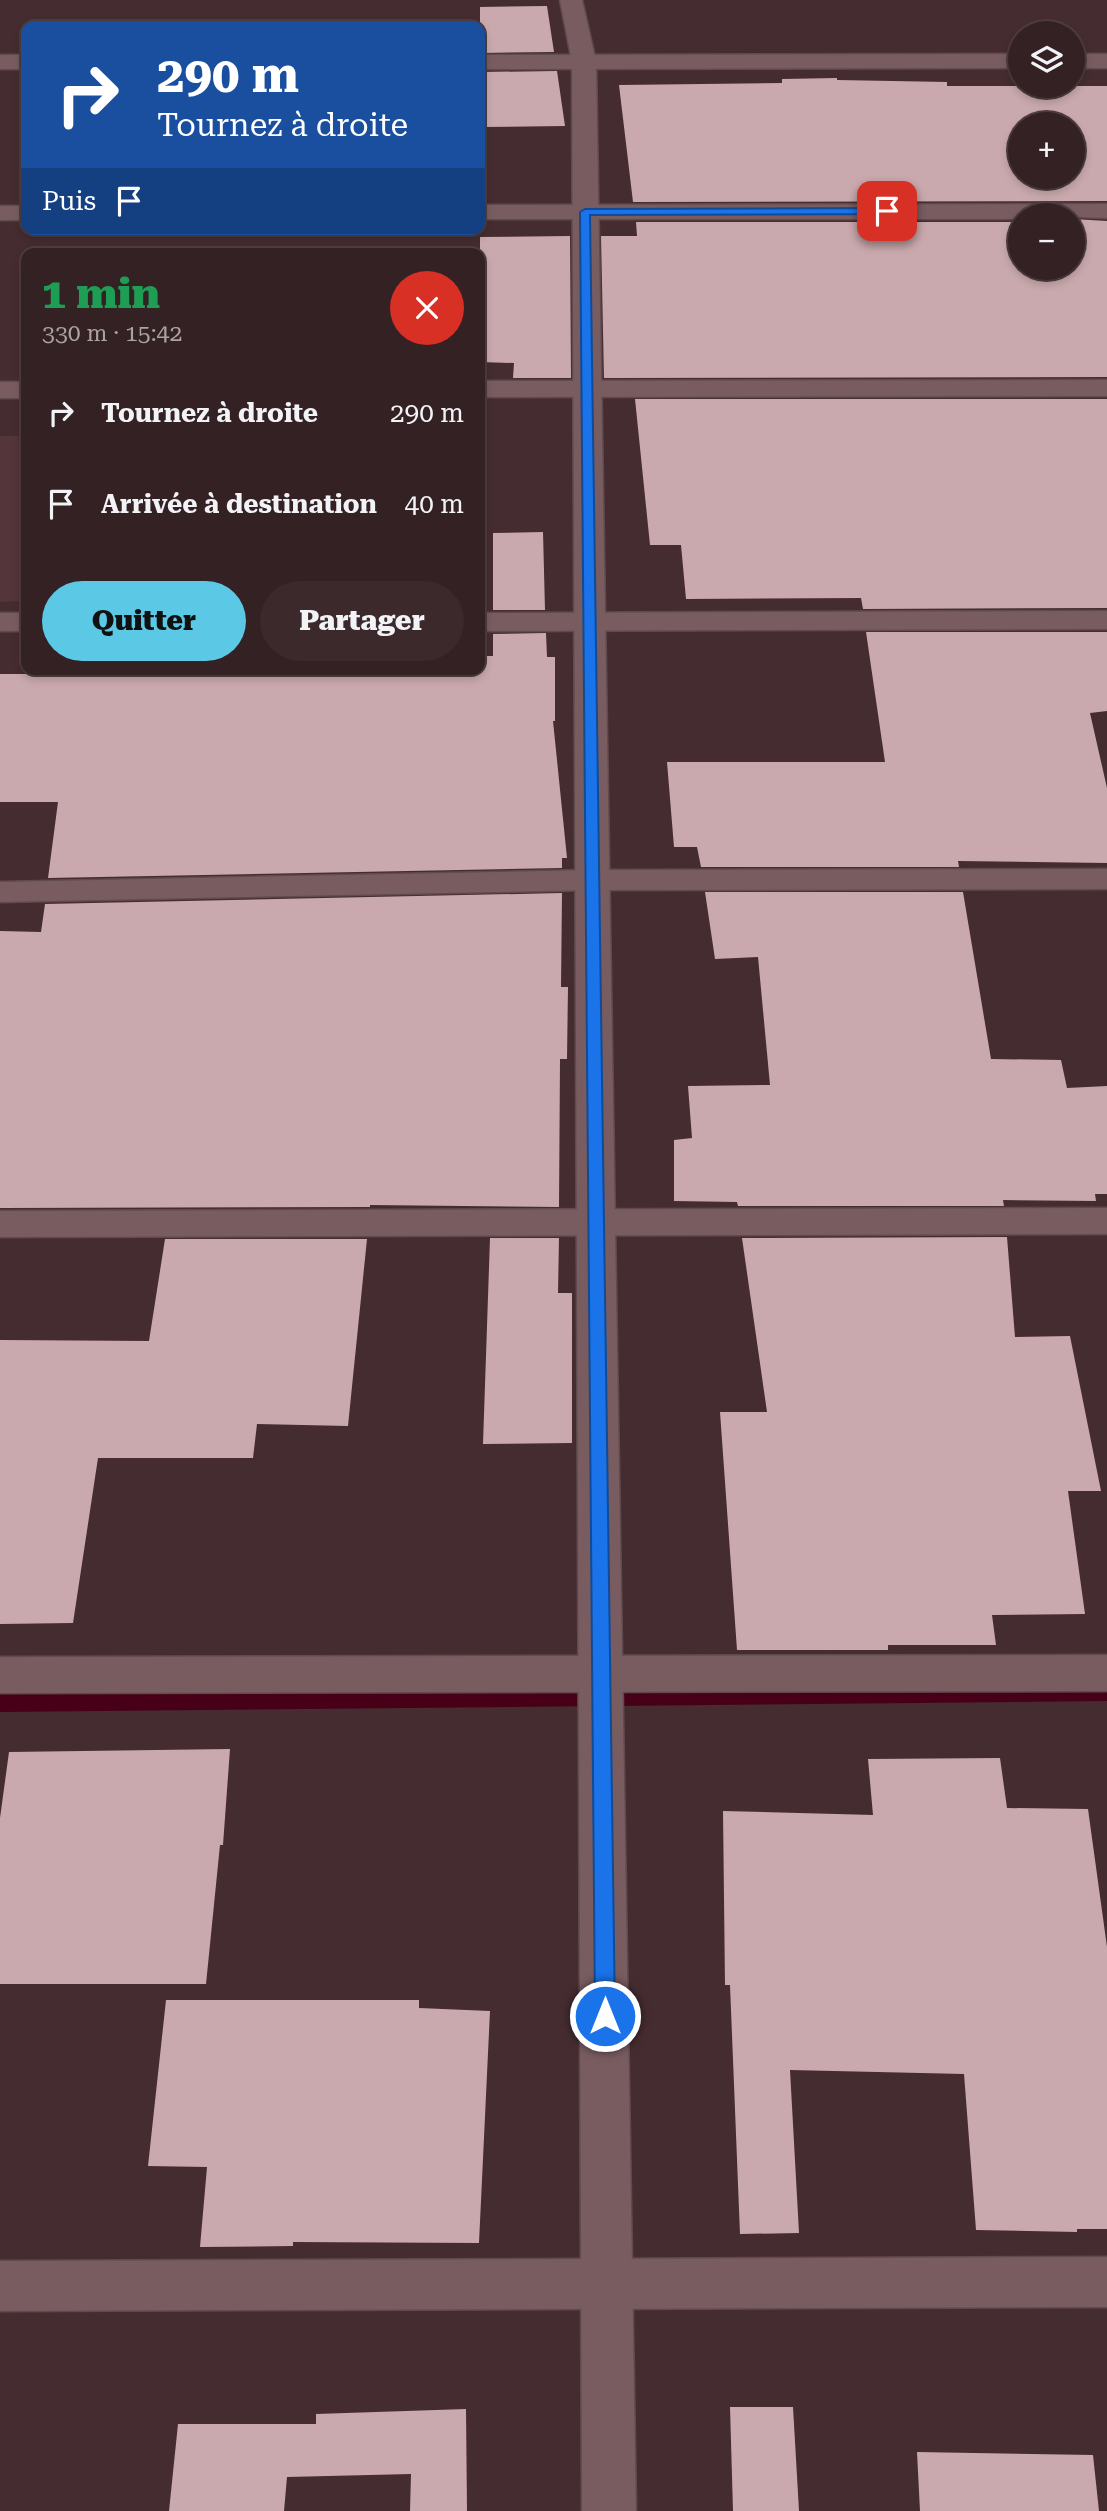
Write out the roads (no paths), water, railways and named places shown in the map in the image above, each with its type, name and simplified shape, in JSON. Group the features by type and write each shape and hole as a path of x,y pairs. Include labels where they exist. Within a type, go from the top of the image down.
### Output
{"street":[{"path":"571,0 584,62 610,2511"},
{"path":"485,62 1008,61"},
{"path":"1085,61 1107,61"},
{"path":"0,62 21,62"},
{"path":"485,212 1107,211"},
{"path":"0,213 21,212"},
{"path":"485,389 1107,388"},
{"path":"0,390 21,390"},
{"path":"485,622 1107,620"},
{"path":"0,622 21,622"},
{"path":"0,892 592,880 1107,879"},
{"path":"0,1224 1107,1221"},
{"path":"0,1675 1107,1673"},
{"path":"0,2286 1107,2282"}],"waterway":[{"path":"0,1702 1107,1691"}]}
